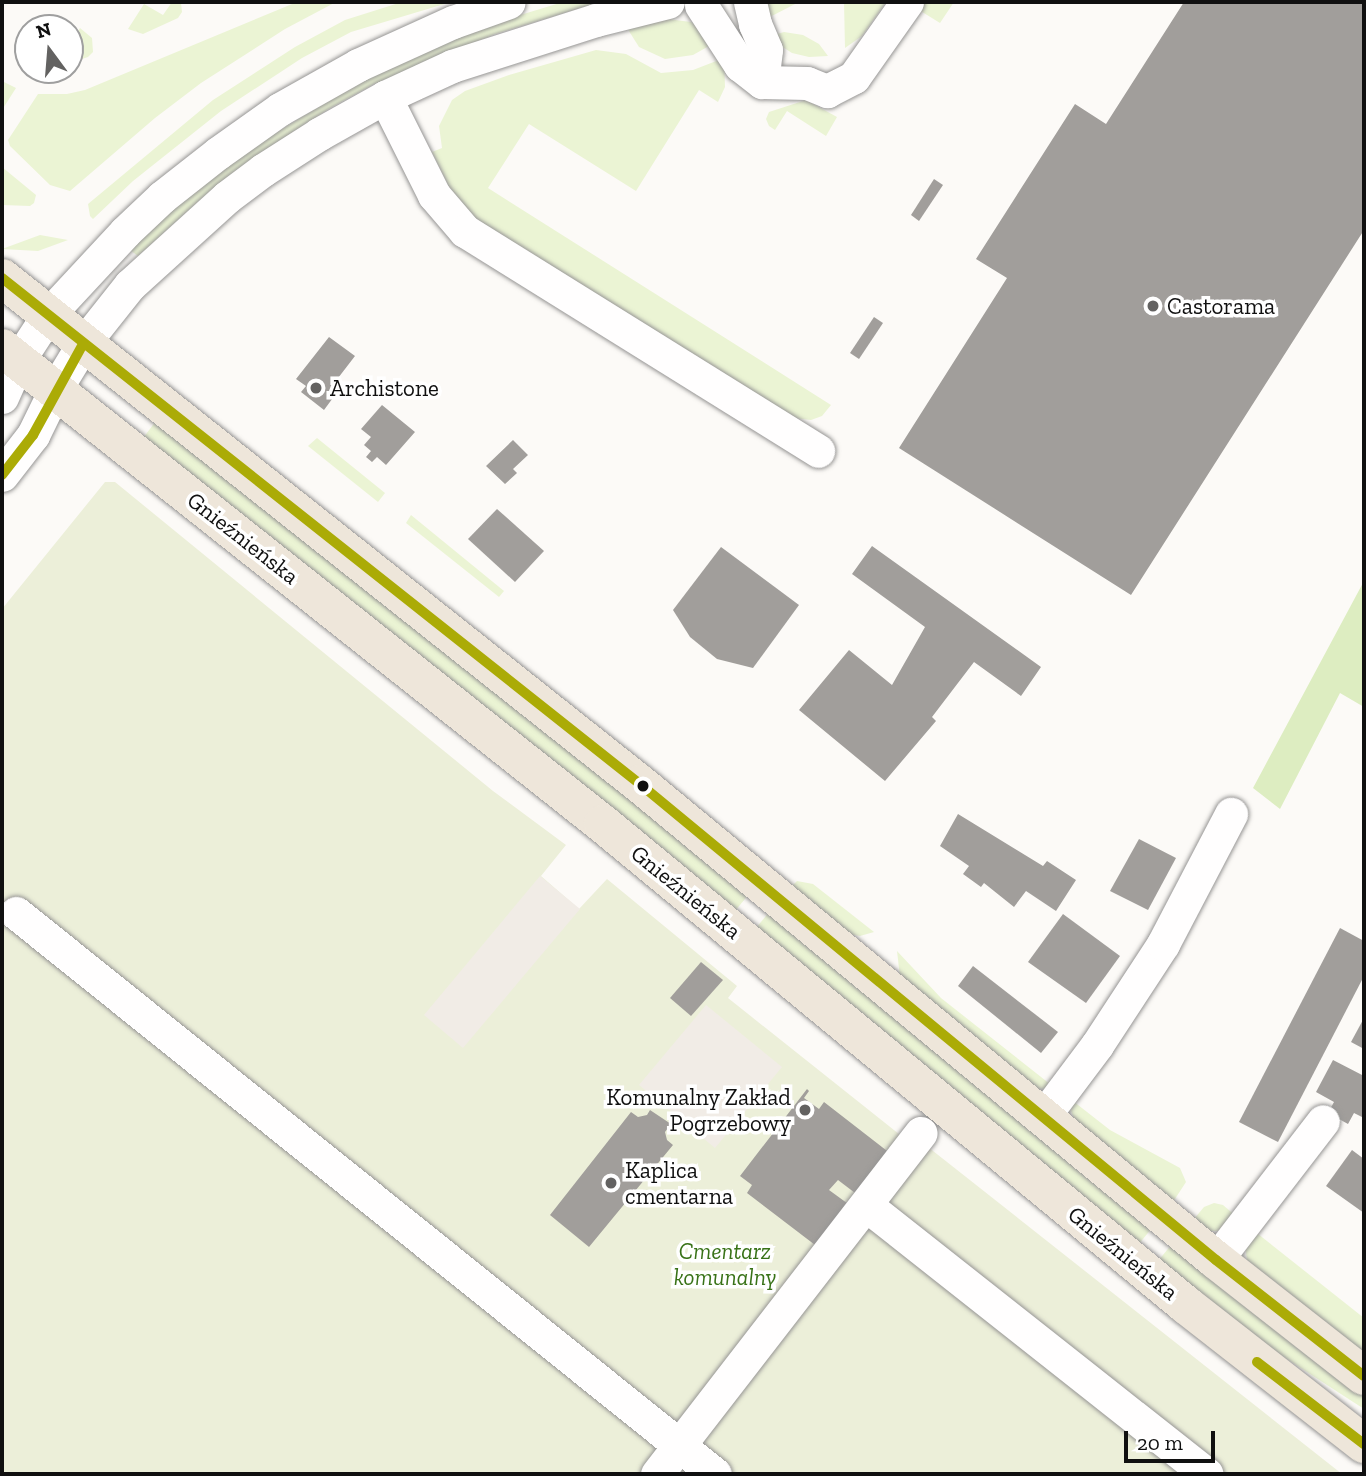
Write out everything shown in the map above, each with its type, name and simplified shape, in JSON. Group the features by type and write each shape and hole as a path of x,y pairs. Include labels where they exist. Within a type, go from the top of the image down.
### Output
{"main road":[{"path":"2,278 640,784 1216,1260 1364,1376"},
{"name":"Gnieźnieńska","path":"10,354 603,824 1196,1313 1364,1444"}],"street":[{"path":"2,397 10,354 110,247 162,197 280,109 405,43 509,2"},
{"path":"2,475 33,435 55,390 83,344 149,265 227,197 318,134 385,97 452,66 515,44 693,2 740,65 762,82 807,83 827,92 854,77 907,2"},
{"path":"750,2 755,24 766,50 762,82"},
{"path":"385,97 434,195 465,231 818,451"},
{"path":"1043,1117 1097,1045 1163,944 1231,814"},
{"path":"16,913 715,1474"},
{"path":"1216,1260 1323,1121"},
{"path":"657,1474 921,1133"},
{"path":"866,1205 1207,1474"}],"green space":[{"path":"172,2 181,3 182,12 178,18 143,34 128,29 144,4 163,15"},
{"path":"297,2 336,2 285,29 201,83 155,118 70,191 50,185 10,146 8,140 38,94 67,94 85,90"},
{"path":"402,2 451,2 351,32 302,58 221,111 133,181 93,219 90,216 88,204 213,100 295,47 345,20"},
{"path":"563,2 600,2 495,34 374,84 330,108 254,157 212,189 138,256 130,250 164,217 249,149 370,76 491,24"},
{"path":"760,2 799,2 762,21"},
{"path":"844,2 886,2 862,36 845,48"},
{"path":"925,2 954,2 940,23 919,10"},
{"path":"667,19 691,22 706,30 716,42 693,55 665,59 639,47 627,28"},
{"path":"84,31 92,38 93,52 84,58"},
{"path":"784,32 803,35 819,44 828,56 809,57 792,53 778,44 774,35"},
{"path":"596,50 626,54 661,73 693,70 724,58 725,87 718,102 699,90 636,191 529,124 488,188 831,405 822,416 811,420 793,418 477,221 454,197 432,152 442,148 439,126 452,100 465,91 509,75"},
{"path":"2,81 16,88 2,110"},
{"path":"806,100 837,117 826,136 787,111 775,130 769,126 766,119 769,112"},
{"path":"2,167 36,195 34,203 30,206 2,205"},
{"path":"40,235 68,240 38,251 2,249"},
{"path":"156,421 749,894 735,911 143,438"},
{"path":"317,438 385,493 378,502 308,446"},
{"name":"Cmentarz komunalny","path":"105,482 115,482 493,791 566,845 541,876 579,909 607,879 737,986 728,998 904,1138 909,1132 1342,1474 2,1474 2,609"},
{"path":"411,515 504,591 499,597 406,523"},
{"path":"1364,581 1364,707 1340,693 1280,809 1253,788"},
{"path":"797,881 813,884 874,932 860,936 848,934 791,887"},
{"path":"770,911 1152,1228 1138,1245 756,928"},
{"path":"897,951 941,998 1055,1088 1035,1089 900,977"},
{"path":"1073,1101 1110,1130 1180,1168 1186,1182 1173,1202 1076,1123 1071,1111"},
{"path":"1214,1203 1223,1205 1237,1217 1218,1231 1208,1231 1194,1219 1204,1207"},
{"path":"1253,1230 1364,1318 1364,1354 1247,1260 1245,1245"},
{"path":"1172,1244 1364,1394 1364,1409 1250,1335 1158,1261"}],"shaded area":[{"path":"540,876 580,909 463,1048 424,1015"},
{"path":"706,1005 782,1067 715,1148 639,1085"}],"building":[{"path":"1184,2 1364,2 1364,230 1131,595 899,448 1007,278 976,259 1075,104 1106,124"},
{"path":"934,179 943,185 919,221 911,215"},
{"path":"874,317 883,323 859,359 850,353"},
{"path":"329,337 355,356 335,382 341,387 324,410 301,392 306,386 296,379"},
{"path":"382,405 415,432 386,465 377,457 372,462 366,457 371,451 364,445 371,437 361,429"},
{"path":"513,440 528,455 513,469 517,473 505,484 486,466"},
{"path":"497,509 544,551 515,582 468,539"},
{"path":"872,546 1041,667 1021,696 974,662 932,717 936,721 885,781 799,710 849,650 892,685 925,627 852,574"},
{"path":"721,547 799,605 753,668 717,659 690,637 673,610"},
{"path":"958,814 1043,866 1047,861 1076,880 1056,911 1026,891 1014,907 984,883 981,887 963,874 969,866 940,846"},
{"path":"1139,839 1176,858 1148,910 1110,891"},
{"path":"1063,914 1120,956 1086,1003 1028,962"},
{"path":"1340,928 1364,941 1364,976 1278,1142 1239,1122"},
{"path":"701,962 723,980 691,1016 670,998"},
{"path":"973,966 1058,1032 1041,1053 958,986"},
{"path":"1364,1018 1364,1049 1351,1042"},
{"path":"1333,1060 1364,1076 1364,1118 1354,1113 1348,1124 1328,1113 1334,1102 1316,1092"},
{"path":"807,1089 809,1091 804,1098 819,1109 824,1102 891,1154 859,1196 838,1180 829,1190 851,1206 819,1248 747,1193 752,1185 740,1176"},
{"name":"Kaplica cmentarna","path":"650,1110 671,1124 665,1132 667,1140 673,1145 589,1247 550,1215 631,1112 638,1117 647,1115"},
{"path":"1352,1150 1364,1159 1364,1213 1326,1186"}],"transit line":[{"path":"2,278 640,784 1216,1260 1364,1376"},
{"path":"2,475 33,435 83,344"},
{"path":"1257,1362 1364,1444"}],"place":[{"name":"Castorama","path":"1153,306"},
{"name":"Archistone","path":"316,388"},
{"name":"Komunalny Zakład Pogrzebowy","path":"805,1110"},
{"name":"Kaplica cmentarna","path":"611,1183"}]}
